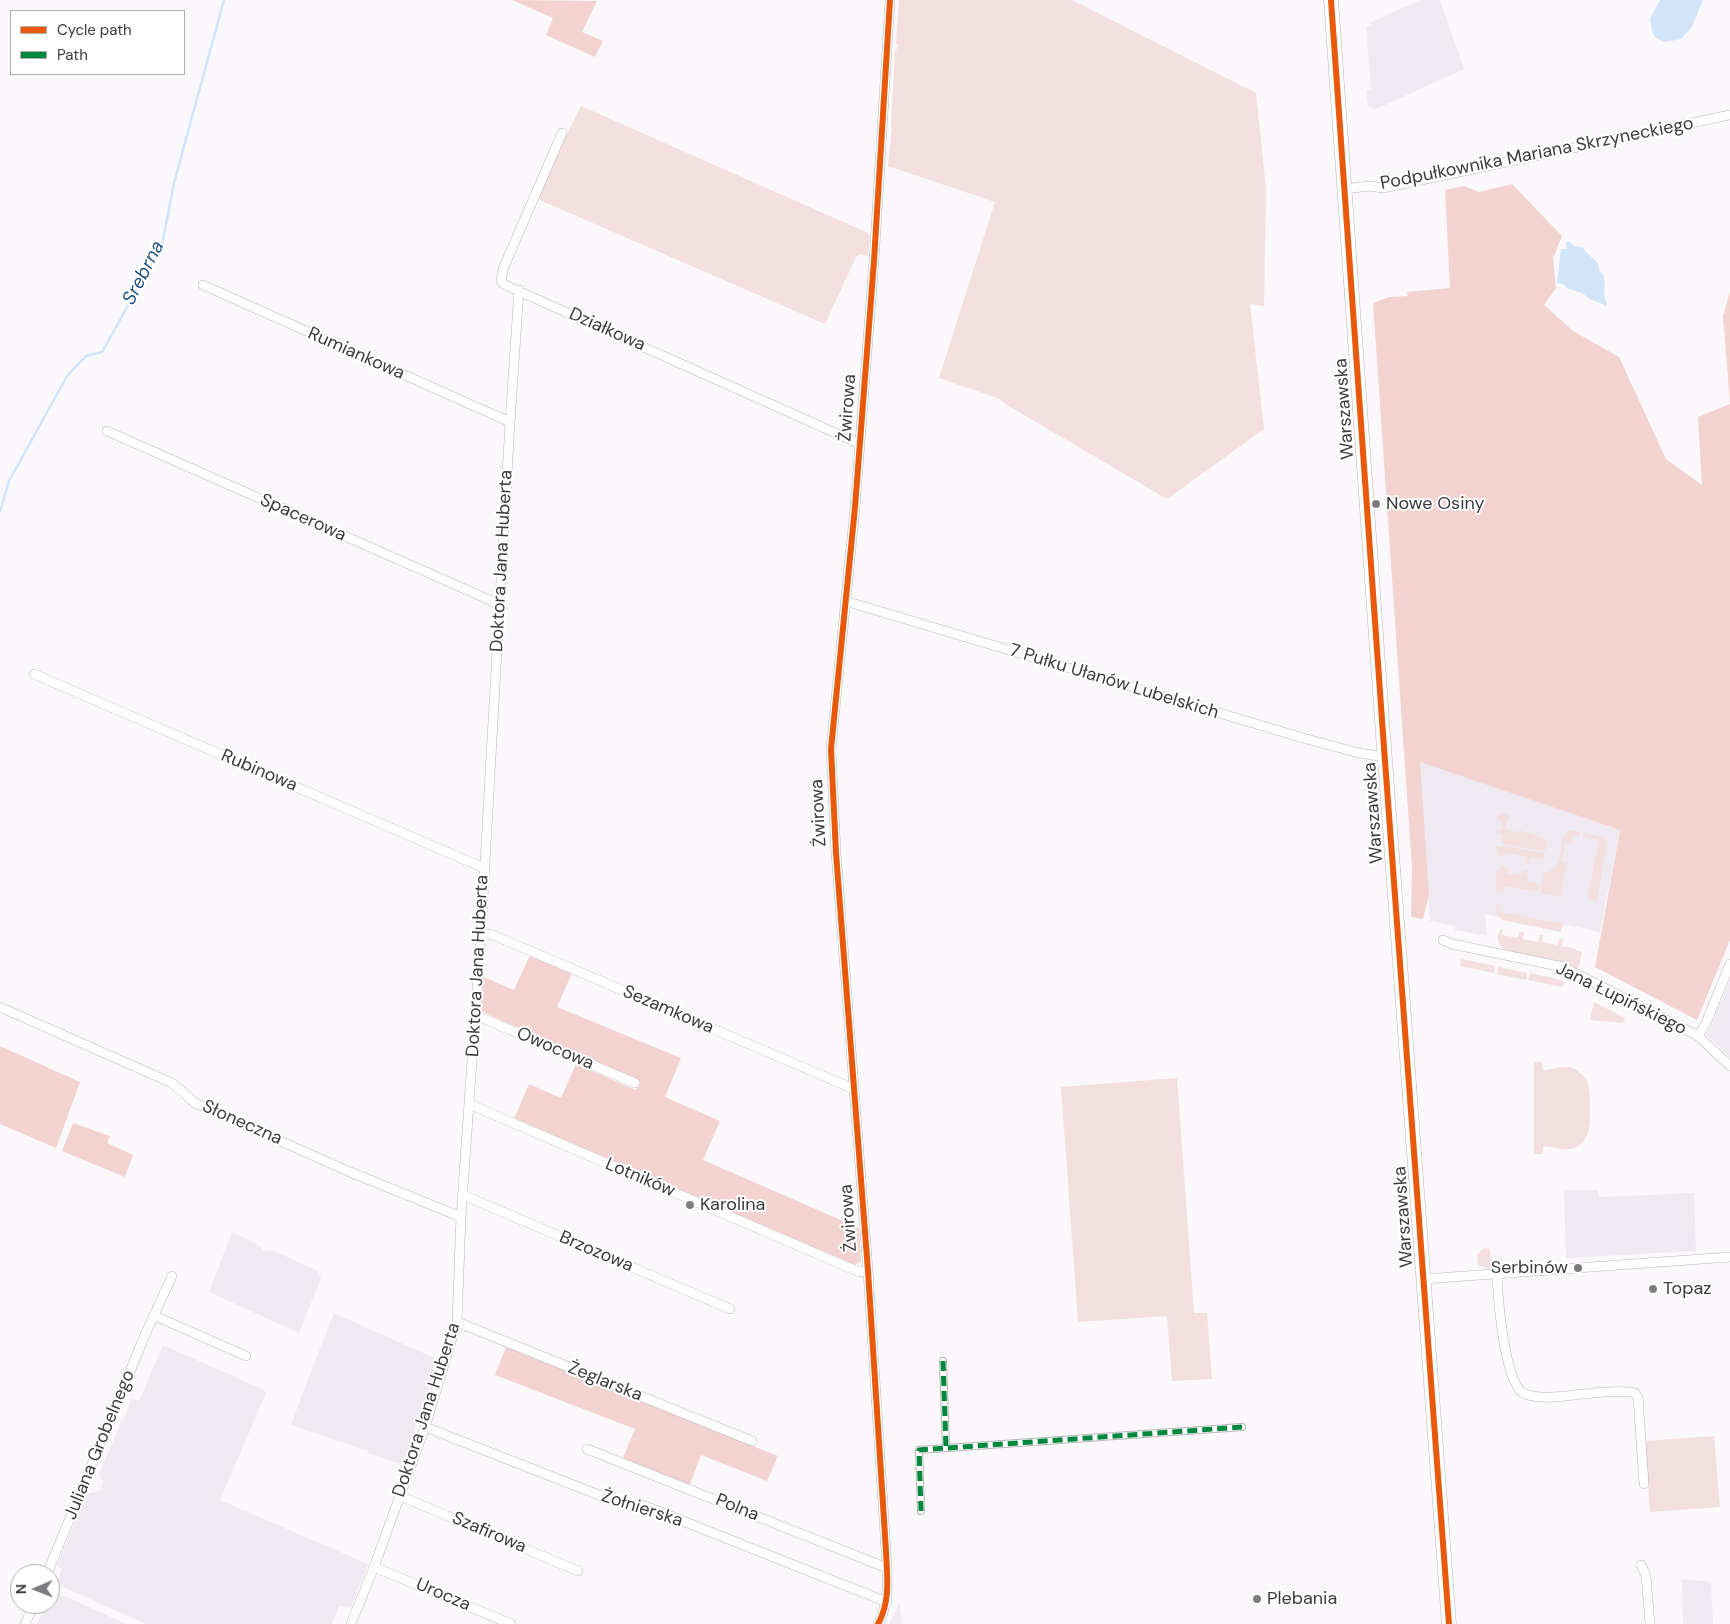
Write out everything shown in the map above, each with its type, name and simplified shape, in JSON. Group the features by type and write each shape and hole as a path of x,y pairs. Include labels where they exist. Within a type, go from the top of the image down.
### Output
{"main road":[{"name":"Warszawska","path":"1331,0 1449,1624"}],"street":[{"name":"Żwirowa","path":"878,1624 887,1602 887,1568 868,1271 831,767 832,729 860,444 874,261 890,0"},
{"name":"Podpułkownika Mariana Skrzyneckiego","path":"1344,188 1369,186 1383,188 1730,115"},
{"name":"Działkowa","path":"562,133 503,269 501,282 860,444"},
{"name":"Rumiankowa","path":"202,285 510,422"},
{"name":"Doktora Jana Huberta","path":"351,1624 425,1427 457,1322 461,1218 481,933 519,290"},
{"name":"Spacerowa","path":"107,431 492,601 499,606"},
{"name":"7 Pułku Ułanów Lubelskich","path":"845,601 1303,738 1359,753 1385,757"},
{"name":"Rubinowa","path":"34,674 484,868"},
{"name":"Sezamkowa","path":"481,933 493,935 854,1089"},
{"name":"Jana Łupińskiego","path":"1443,940 1452,944 1562,967 1698,1036 1730,1066"},
{"path":"1698,1036 1706,1022 1730,964"},
{"name":"Słoneczna","path":"0,1007 172,1083 195,1102 350,1172 461,1218"},
{"name":"Owocowa","path":"475,1016 635,1084"},
{"name":"Lotników","path":"469,1104 859,1272 868,1271"},
{"name":"Brzozowa","path":"463,1195 730,1309"},
{"path":"1424,1279 1730,1258"},
{"path":"1497,1274 1504,1343 1514,1383 1525,1394 1546,1396 1635,1393 1638,1398 1644,1484"},
{"name":"Juliana Grobelnego","path":"51,1564 172,1276"},
{"path":"155,1316 246,1356"},
{"name":"Żeglarska","path":"457,1322 752,1441"},
{"path":"944,1361 946,1448"},
{"name":"Żołnierska","path":"425,1427 622,1504 645,1506 887,1602"},
{"path":"920,1511 920,1450 1242,1427"},
{"name":"Polna","path":"587,1448 887,1568"},
{"name":"Szafirowa","path":"400,1496 578,1570"},
{"path":"1641,1565 1646,1576 1650,1624"},
{"name":"Urocza","path":"374,1567 511,1624"}],"shaded area":[{"path":"512,0 597,1 582,32 603,41 595,57 546,35 553,18"},
{"path":"899,0 1072,0 1256,93 1266,189 1264,306 1250,304 1264,429 1167,499 1002,402 1000,399 939,378 995,202 888,166 892,127 895,52 899,45 896,43"},
{"path":"1420,0 1440,0 1464,69 1374,110 1368,106 1366,90 1371,89 1366,26 1371,26 1371,22"},
{"path":"581,106 866,232 870,237 868,256 860,254 856,257 825,324 535,198"},
{"path":"1512,184 1562,236 1553,258 1556,288 1544,305 1573,331 1619,357 1666,459 1702,485 1698,417 1730,404 1730,940 1697,1020 1595,967 1620,830 1420,762 1429,895 1423,919 1411,917 1412,868 1373,303 1389,297 1408,296 1407,292 1450,288 1445,190 1464,186 1479,192"},
{"path":"1730,292 1730,404 1723,316"},
{"path":"1419,761 1620,830 1600,932 1563,924 1561,929 1485,914 1487,936 1455,930 1455,926 1430,921"},
{"path":"1500,813 1510,815 1505,828 1518,833 1519,830 1548,840 1545,851 1503,844 1502,834 1497,834 1496,832 1502,830 1502,821 1496,820"},
{"path":"1569,830 1580,832 1579,836 1572,835 1571,843 1565,842 1562,862 1567,863 1560,897 1540,893 1544,873 1557,866 1564,835"},
{"path":"1583,833 1602,837 1607,843 1597,901 1587,899 1599,840 1583,837"},
{"path":"1496,846 1507,846 1544,853 1543,860 1530,857 1529,864 1525,863 1526,857 1504,852 1503,858 1497,854"},
{"path":"1502,866 1508,867 1507,873 1522,876 1524,870 1528,871 1526,881 1539,884 1538,892 1504,886 1503,892 1496,891 1496,872"},
{"path":"1496,905 1501,905 1500,912 1563,924 1561,932 1502,920 1496,914"},
{"path":"1501,929 1503,929 1502,935 1518,938 1520,932 1524,932 1523,939 1538,942 1540,935 1543,935 1542,942 1557,945 1559,939 1563,939 1562,946 1582,952 1579,967 1576,968 1568,963 1505,950 1498,940"},
{"path":"530,955 572,973 557,1007 681,1058 665,1097 720,1121 703,1160 859,1228 861,1261 855,1265 514,1119 529,1084 561,1098 576,1064 636,1090 640,1081 485,1013 480,1008 481,976 514,990"},
{"path":"1461,959 1495,966 1494,973 1460,966"},
{"path":"1498,967 1527,973 1526,980 1497,974"},
{"path":"1530,973 1557,979 1564,982 1563,987 1528,980"},
{"path":"1730,980 1730,1058 1706,1034"},
{"path":"1594,1002 1625,1018 1623,1023 1590,1020"},
{"path":"0,1046 80,1082 56,1148 0,1124"},
{"path":"1534,1062 1542,1062 1543,1070 1573,1068 1587,1081 1590,1096 1590,1123 1587,1136 1580,1145 1566,1149 1543,1146 1543,1154 1534,1154"},
{"path":"1177,1078 1194,1313 1207,1313 1212,1379 1172,1381 1167,1316 1078,1322 1061,1087"},
{"path":"73,1123 110,1136 107,1143 133,1155 125,1177 62,1151"},
{"path":"1564,1190 1598,1190 1599,1197 1694,1193 1696,1251 1566,1258"},
{"path":"232,1232 259,1245 264,1251 272,1250 318,1271 321,1278 299,1333 209,1292"},
{"path":"1485,1248 1490,1249 1491,1270 1478,1265 1477,1254"},
{"path":"334,1313 439,1360 420,1416 415,1423 416,1427 404,1465 291,1425"},
{"path":"163,1345 264,1390 266,1393 220,1500 368,1564 351,1608 339,1606 332,1624 146,1624 60,1586 62,1569 60,1564 58,1564 86,1494 100,1491 103,1481 99,1474 119,1424 123,1420 132,1398 139,1401"},
{"path":"506,1347 778,1456 767,1481 701,1455 689,1487 622,1460 635,1429 495,1375"},
{"path":"1714,1436 1720,1507 1650,1512 1645,1441"},
{"path":"1682,1579 1711,1582 1713,1624 1683,1624"},
{"path":"60,1594 126,1624 37,1624 42,1614 60,1614"},
{"path":"900,1602 902,1624 889,1624"}],"water":[{"path":"1660,0 1703,0 1692,27 1681,39 1665,42 1655,37 1650,19"},
{"path":"1566,242 1582,247 1598,263 1605,284 1604,293 1607,306 1590,299 1582,293 1567,288 1563,284 1557,283 1561,249 1567,249"}],"waterway":[{"name":"Srebrna","path":"0,511 9,481 67,376 86,356 102,352 162,245 174,183 224,0"}],"marked path":[{"path":"943,1361 946,1448"},
{"path":"921,1511 919,1450 1242,1427"}],"cycle path":[{"path":"878,1624 887,1597 887,1570 868,1271 836,853 831,749 855,507 874,261 890,0"},
{"path":"1331,0 1449,1624"}],"place":[{"name":"Nowe Osiny","path":"1376,504"},
{"name":"Karolina","path":"690,1205"},
{"name":"Serbinów","path":"1578,1268"},
{"name":"Topaz","path":"1653,1289"},
{"name":"Plebania","path":"1257,1599"}]}
